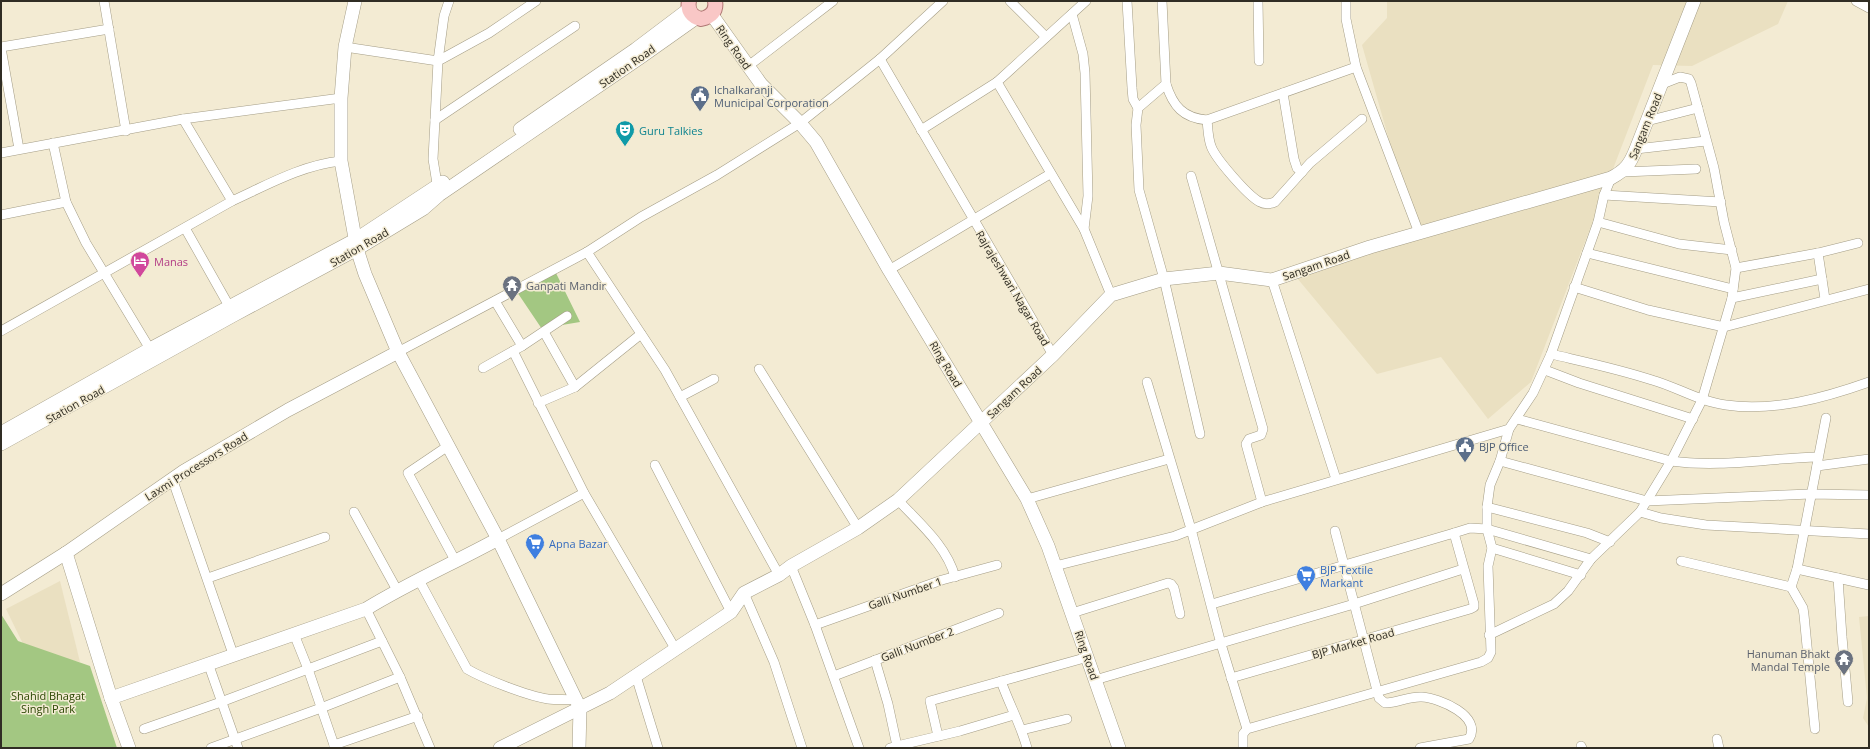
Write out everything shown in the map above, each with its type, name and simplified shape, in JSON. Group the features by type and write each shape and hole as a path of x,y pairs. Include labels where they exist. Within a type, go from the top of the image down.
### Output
{"main road":[{"path":"691,9 707,18 716,5"}],"street":[{"path":"104,1 126,131"},
{"path":"355,1 345,47 341,98 341,161 356,244 365,274 398,352 498,539 578,704 580,748"},
{"path":"438,190 433,159 438,61 444,16 449,1"},
{"path":"345,47 438,61 489,33 536,1"},
{"path":"747,67 833,1"},
{"path":"398,352 587,252 641,217 717,175 800,123 880,59 943,1"},
{"path":"1010,1 1046,37"},
{"path":"921,130 997,82 1086,1"},
{"path":"1127,1 1133,99 1138,108 1136,125 1139,190 1164,279 1200,434"},
{"path":"1162,1 1166,84 1171,100 1184,113 1197,120 1207,120 1356,67"},
{"path":"1258,1 1259,61"},
{"path":"1346,1 1346,19 1356,67 1419,233"},
{"name":"Sangam Road","path":"744,593 778,575 858,528 898,500 1053,355 1111,295 1164,279 1219,273 1272,280 1370,247 1617,175 1631,161 1694,1"},
{"path":"1856,1 1869,8"},
{"name":"Ring Road","path":"716,5 747,67 761,84 800,123 816,142 889,270 1027,499 1055,566 1072,612 1119,748"},
{"name":"Station Road","path":"1,444 227,319 356,244 641,57 691,9"},
{"path":"1072,14 1083,54 1085,73 1088,196 1084,229"},
{"path":"435,120 575,26"},
{"path":"18,149 1,48 109,29"},
{"name":"Rajrajeshwari Nagar Road","path":"880,59 973,221 1053,355"},
{"path":"1490,635 1554,604 1568,591 1591,560 1640,512 1671,461 1702,400 1724,327 1732,294 1736,268 1698,108 1689,79 1680,77 1662,84"},
{"path":"997,82 1020,118 1050,174 1084,229 1111,295"},
{"path":"1138,108 1166,84"},
{"path":"1283,93 1294,158 1297,168 1302,172"},
{"path":"1,153 126,131 183,119 341,98"},
{"path":"1647,121 1698,108"},
{"path":"1207,120 1211,146 1215,155 1240,184 1260,202 1270,204 1275,202 1310,163 1362,118"},
{"path":"183,119 232,201"},
{"path":"1636,149 1706,141"},
{"path":"53,143 66,202 86,243 150,349"},
{"path":"1,331 232,201 292,173 329,162 341,161"},
{"path":"1243,748 1243,734 1246,729 1481,662 1488,658 1491,652 1488,566 1492,548 1487,529 1487,507 1490,485 1500,461 1509,429 1533,393 1545,370 1598,222 1604,195 1617,175 1696,169"},
{"path":"889,270 1050,174"},
{"path":"1191,176 1263,429 1261,435 1249,439 1246,444 1262,502"},
{"path":"1604,195 1721,202"},
{"path":"1,215 66,202"},
{"path":"1598,222 1678,244 1732,250"},
{"path":"185,228 229,306"},
{"path":"1736,268 1818,253 1858,243"},
{"name":"Station Road","path":"1,433 229,306 356,244"},
{"path":"587,252 680,397 778,575"},
{"path":"1587,253 1732,294 1822,279"},
{"path":"1818,253 1825,299"},
{"path":"1272,280 1336,479"},
{"path":"1574,287 1648,310 1724,327 1825,299 1869,289"},
{"path":"495,301 522,346"},
{"path":"483,368 522,346 567,316"},
{"path":"544,332 575,387"},
{"path":"538,403 575,387 641,334"},
{"path":"513,351 584,493 676,650"},
{"name":"Laxmi Processors Road","path":"1,594 66,553 172,478 288,410 398,352"},
{"path":"1551,354 1653,380 1702,400 1726,405 1772,405 1813,398 1869,382"},
{"path":"759,369 858,528"},
{"path":"1545,370 1579,383 1693,419"},
{"path":"680,397 714,379"},
{"path":"1147,382 1191,529 1212,604 1221,644 1246,729"},
{"path":"1791,587 1797,569 1810,494 1826,418"},
{"path":"1516,419 1671,461 1690,464 1734,464 1788,458 1817,461 1869,459"},
{"path":"1055,566 1175,536 1262,502 1509,429"},
{"path":"448,446 408,473 456,562"},
{"path":"1027,499 1169,458"},
{"path":"1500,461 1647,501 1810,494 1869,496"},
{"path":"655,465 731,612"},
{"path":"172,478 208,578 233,654"},
{"path":"111,698 233,654 366,609 397,590 456,562 584,493"},
{"path":"898,500 944,551 952,566 955,577"},
{"path":"1487,507 1587,533 1610,542"},
{"path":"354,512 397,590"},
{"path":"1640,512 1661,518 1692,523 1869,534"},
{"path":"1212,604 1470,528 1487,529 1591,560"},
{"path":"1335,531 1381,702 1385,703 1414,697 1424,697 1439,701 1466,716 1470,722 1471,730 1469,739 1420,748"},
{"path":"1095,680 1354,604 1463,569 1454,533"},
{"path":"208,578 325,537"},
{"path":"1492,548 1581,575"},
{"path":"66,553 111,698 129,748"},
{"path":"1681,561 1791,587 1803,608 1815,729"},
{"name":"Galli Number 1","path":"815,625 955,577 997,565"},
{"path":"791,566 815,625 859,748"},
{"name":"BJP Market Road","path":"1231,678 1470,610 1474,607 1463,569"},
{"path":"1797,569 1869,585"},
{"path":"1838,578 1848,702"},
{"path":"419,580 467,669 479,676 533,695 578,704"},
{"path":"1072,612 1168,583 1172,584 1174,588 1180,614"},
{"path":"500,748 578,704 610,693 731,612 744,593"},
{"path":"744,593 774,662 802,748"},
{"path":"366,609 418,716 430,748"},
{"name":"Galli Number 2","path":"834,676 999,613"},
{"path":"294,634 308,669 334,747 418,716"},
{"path":"144,729 221,702 382,641"},
{"path":"938,736 930,701 1088,657"},
{"path":"875,660 888,704 893,747 1014,715"},
{"path":"208,663 236,744"},
{"path":"636,676 658,748"},
{"path":"211,748 236,744 400,677"},
{"path":"1001,681 1014,715 1022,730 1027,748"},
{"path":"1022,730 1067,719"}],"shaded area":[{"path":"1387,1 1788,1 1778,24 1692,66 1653,65 1531,382 1488,419 1441,357 1377,374 1292,272 1415,231 1362,45 1387,18"},
{"path":"60,581 80,662 27,652 6,609"},
{"path":"1869,616 1869,727 1863,718 1867,698 1859,617"}],"green space":[{"path":"554,269 580,322 556,326 546,335 515,289"},
{"name":"Shahid Bhagat Singh Park","path":"1,614 18,641 90,666 117,748 1,748"}],"place":[{"name":"Ichalkaranji Municipal Corporation","path":"700,112"},
{"name":"Guru Talkies","path":"625,147"},
{"name":"Manas","path":"140,278"},
{"name":"Ganpati Mandir","path":"512,302"},
{"name":"BJP Office","path":"1465,463"},
{"name":"Apna Bazar","path":"535,560"},
{"name":"BJP Textile Markant","path":"1306,592"},
{"name":"Hanuman Bhakt Mandal Temple","path":"1844,676"}]}
